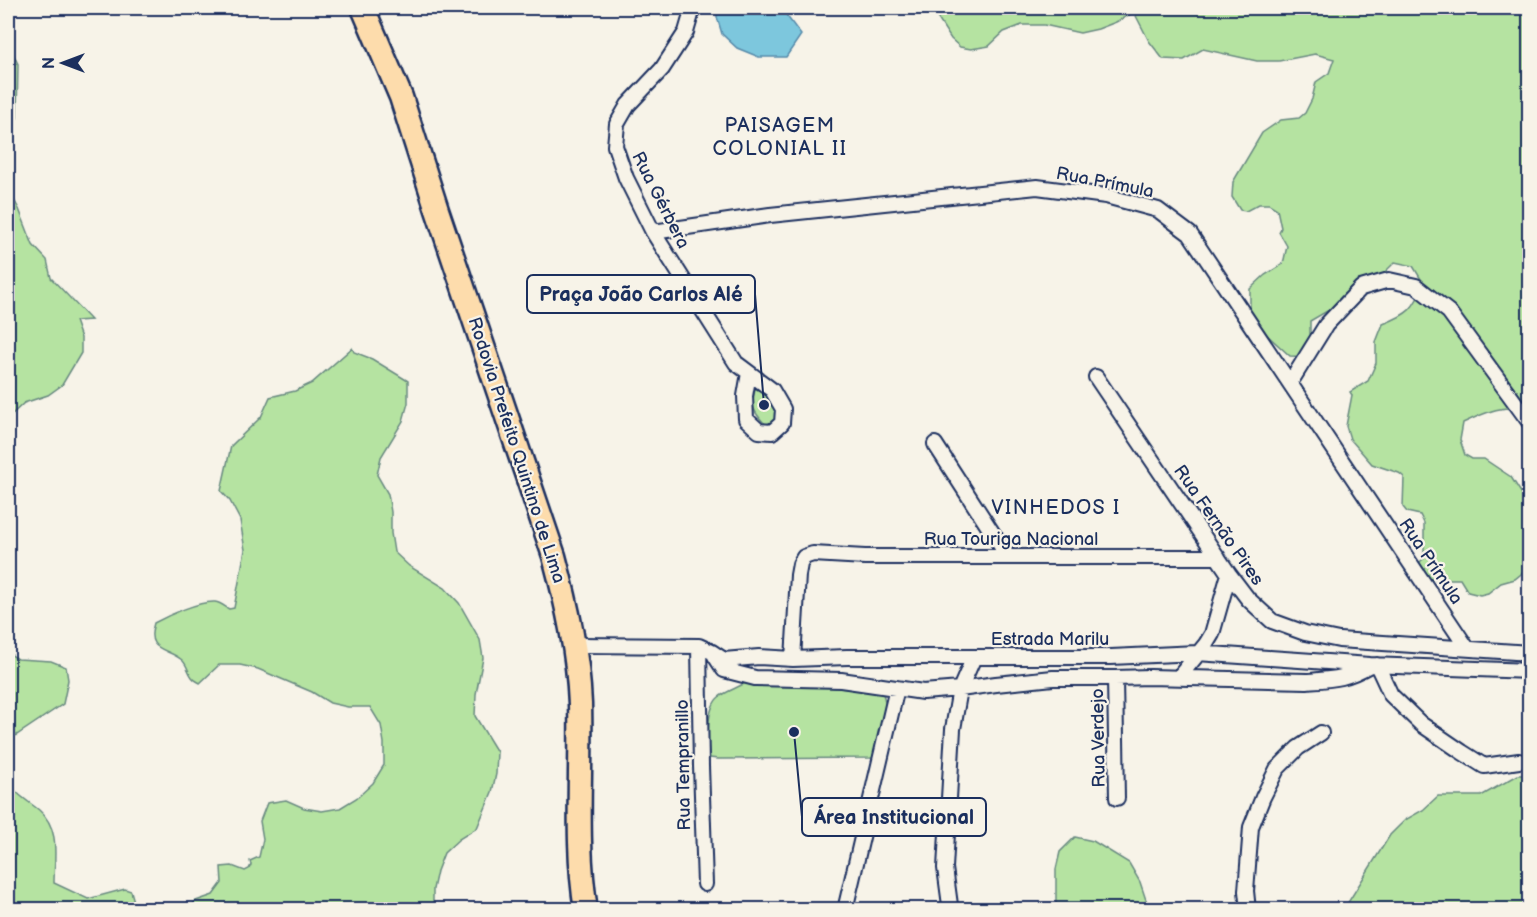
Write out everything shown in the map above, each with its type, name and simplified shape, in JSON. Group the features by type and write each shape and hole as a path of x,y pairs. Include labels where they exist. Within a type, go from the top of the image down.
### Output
{"main road":[{"name":"Rodovia Prefeito Quintino de Lima","path":"363,8 401,97 554,556 575,645 580,703 582,859 586,909"}],"street":[{"name":"Rua Gérbera","path":"693,8 686,32 662,69 628,105 617,124 615,146 626,178 653,232 736,363 749,373"},
{"name":"Rua Prímula","path":"653,232 770,215 1037,187 1106,196 1158,210 1190,234 1467,648"},
{"path":"1290,383 1326,325 1361,288 1389,280 1416,286 1449,312 1530,423"},
{"name":"Rua Fernão Pires","path":"1096,377 1229,574 1248,599 1272,621 1305,633 1339,639 1530,653"},
{"path":"935,444 1008,557"},
{"name":"Rua Touriga Nacional","path":"794,658 800,564 804,557 813,554 865,557 1218,557"},
{"path":"1179,677 1212,634 1229,574"},
{"name":"Estrada Marilu","path":"575,645 706,649 724,660 759,657 1112,657 1197,653 1374,665 1530,671"},
{"path":"706,649 724,670 755,678 841,680 923,692 1053,678 1179,677 1307,681 1346,677 1374,665 1391,694 1421,724 1462,752 1484,766 1519,761"},
{"name":"Rua Tempranillo","path":"705,884 701,766 706,649"},
{"path":"952,909 945,868 953,729 960,689 975,657"},
{"name":"Rua Verdejo","path":"1115,678 1117,798"},
{"path":"846,909 897,688"},
{"path":"1248,909 1246,891 1251,826 1263,797 1278,770 1298,748 1321,733"}],"green space":[{"path":"931,8 1529,8 1529,423 1515,410 1503,408 1463,423 1460,440 1465,455 1472,459 1484,459 1511,477 1529,505 1529,562 1526,570 1515,579 1501,583 1488,593 1480,595 1468,592 1460,579 1425,579 1414,565 1424,558 1424,523 1420,515 1407,512 1403,507 1404,477 1399,473 1372,464 1350,439 1346,426 1352,395 1350,392 1368,381 1376,363 1376,342 1383,324 1410,310 1424,284 1413,266 1395,262 1381,276 1344,294 1329,310 1310,321 1310,333 1317,348 1312,357 1290,356 1254,323 1250,311 1250,289 1265,275 1283,264 1287,246 1279,232 1281,228 1277,209 1269,204 1259,204 1246,211 1240,210 1232,197 1233,182 1262,133 1281,120 1299,118 1305,113 1312,99 1316,82 1329,73 1334,59 1315,54 1279,61 1257,61 1203,49 1184,60 1163,59 1149,41 1134,12 1098,29 1080,33 1044,25 1022,25 1004,32 989,46 971,49 960,47 951,39"},
{"path":"8,43 18,64 17,118 8,127"},
{"path":"8,189 19,209 33,245 47,260 51,278 91,320 75,321 81,338 81,353 62,385 48,395 24,403 8,418"},
{"path":"352,348 354,352 372,359 408,381 408,403 403,421 381,457 377,475 388,494 394,552 409,566 445,588 459,603 480,640 483,658 476,694 475,716 497,752 492,792 477,828 459,839 444,853 433,889 433,909 187,909 196,901 213,895 222,883 221,867 232,866 245,871 251,865 250,861 259,857 263,839 260,821 267,803 286,800 304,808 322,811 340,808 358,797 373,783 384,765 381,725 370,707 348,707 330,703 312,692 258,669 240,665 219,665 200,683 193,678 182,660 159,648 152,639 154,623 184,609 208,602 221,604 229,609 234,608 245,550 240,520 230,501 221,491 231,446 261,417 270,397 295,391 312,383"},
{"path":"756,386 769,395 776,407 777,419 771,423 765,424 755,411 753,398"},
{"path":"8,653 18,659 51,661 66,667 68,680 63,704 14,737 8,753"},
{"path":"745,683 822,686 883,693 886,706 873,758 710,758 708,726 715,702 722,695"},
{"path":"1518,775 1529,775 1529,909 1344,909 1390,835 1405,820 1423,810 1438,796 1481,796"},
{"path":"8,781 18,794 39,810 51,826 55,844 54,883 88,899 125,889 131,891 136,909 8,909"},
{"path":"1075,837 1093,841 1129,863 1152,909 1056,909 1056,869 1060,852"}],"water":[{"path":"717,8 781,8 801,35 786,57 759,57 737,48 722,34"}],"place":[{"name":"Praça João Carlos Alé","path":"764,405"},
{"name":"Área Institucional","path":"794,732"}],"district":[{"name":"PAISAGEM COLONIAL II","path":"780,136"},
{"name":"VINHEDOS I","path":"1056,507"}]}
